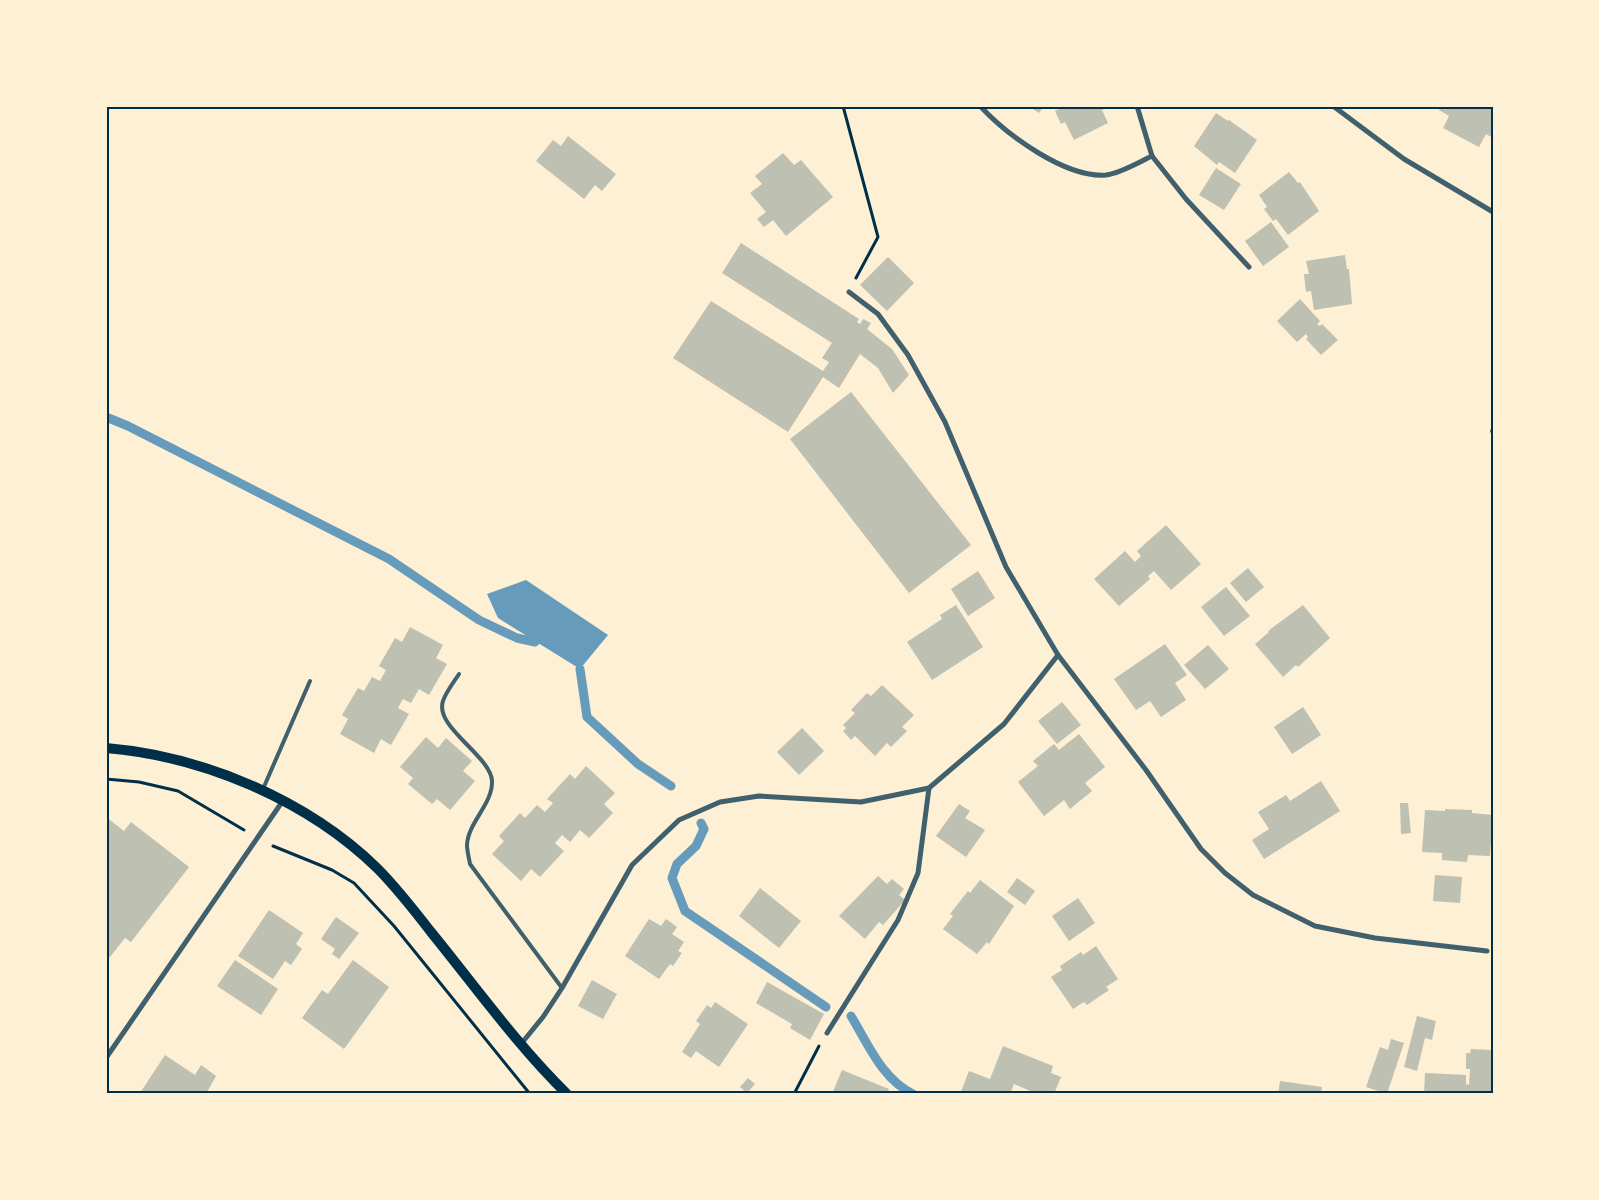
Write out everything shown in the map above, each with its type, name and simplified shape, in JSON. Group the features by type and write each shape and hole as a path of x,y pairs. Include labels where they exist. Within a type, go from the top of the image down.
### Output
{"main road":[{"path":"106,748 164,756 205,766 262,791 333,832 378,869 397,889 521,1044 567,1094"}],"street":[{"path":"980,106 1038,152 1078,173 1107,175 1152,156"},
{"path":"1137,106 1140,123 1152,156 1186,199 1249,267"},
{"path":"1333,106 1404,159 1493,212"},
{"path":"849,292 878,314 908,355 945,422 1006,567 1058,655 1146,770 1201,849 1225,873 1253,895 1315,926 1375,938 1487,950"},
{"path":"521,1044 543,1017 562,988 632,865 679,820 720,802 759,796 861,802 929,788 1004,724 1058,655"},
{"path":"827,1033 901,912 918,873 929,788"},
{"path":"106,1058 282,802"}],"lane":[{"path":"459,674 442,702 444,714 462,740 486,766 492,780 489,794 467,844 470,864 562,988"},
{"path":"262,791 310,682"}],"path":[{"path":"843,106 878,236 849,292"},
{"path":"106,779 139,782 178,791 257,839 332,870 354,883 394,926 530,1094"},
{"path":"794,1094 827,1033"}],"water":[{"path":"526,580 608,635 580,669 498,618 487,594"}],"building":[{"path":"1028,106 1044,106 1039,113"},
{"path":"1057,106 1103,106 1104,109 1102,110 1108,123 1074,140 1065,122 1061,124 1055,111 1059,109"},
{"path":"1441,106 1493,106 1493,138 1486,134 1479,147 1443,128 1449,116 1439,110"},
{"path":"1216,113 1257,140 1235,173 1219,162 1217,165 1194,146"},
{"path":"568,136 616,174 602,191 595,185 584,199 536,161 553,140 561,146"},
{"path":"783,153 794,165 801,160 833,197 786,236 773,220 764,227 757,219 766,212 750,193 762,184 755,176"},
{"path":"1216,168 1241,184 1224,210 1199,195"},
{"path":"1289,172 1298,183 1300,182 1319,211 1288,235 1276,219 1273,221 1264,209 1267,207 1259,195"},
{"path":"1271,222 1289,247 1263,266 1245,241"},
{"path":"741,243 859,319 857,322 860,324 863,319 871,323 867,329 892,349 909,375 893,393 878,368 860,354 839,388 823,377 788,432 673,358 711,301 823,371 829,362 822,358 832,343 722,273"},
{"path":"1345,255 1347,269 1349,269 1352,304 1314,310 1311,291 1306,292 1304,274 1309,274 1306,261"},
{"path":"888,257 914,283 887,311 860,285"},
{"path":"1300,299 1320,321 1317,324 1320,326 1322,324 1338,340 1321,355 1306,339 1308,337 1306,334 1297,342 1277,321"},
{"path":"851,392 971,545 909,593 790,439"},
{"path":"1166,525 1201,564 1171,590 1154,571 1148,576 1150,579 1119,606 1094,579 1125,551 1135,562 1141,556 1137,551"},
{"path":"1248,568 1264,587 1246,602 1230,583"},
{"path":"978,571 995,598 968,616 951,589"},
{"path":"1226,587 1250,616 1224,636 1201,607"},
{"path":"956,605 983,647 932,680 907,642 942,619 940,615"},
{"path":"1303,605 1330,638 1298,667 1296,665 1283,677 1255,644 1268,631"},
{"path":"410,627 443,645 436,658 447,664 429,695 419,689 411,703 403,699 398,708 409,714 391,745 381,739 374,753 340,734 348,719 342,715 358,688 364,691 372,677 380,681 386,670 379,666 395,638 402,642"},
{"path":"1165,644 1187,675 1175,683 1186,700 1161,717 1150,701 1136,710 1114,679"},
{"path":"1208,645 1229,669 1205,689 1184,665"},
{"path":"882,685 914,715 902,727 907,731 891,747 887,743 875,756 855,736 851,740 843,731 846,728 843,725 855,713 851,710 867,693 871,696"},
{"path":"1062,702 1081,725 1057,744 1038,721"},
{"path":"1303,707 1321,735 1292,754 1274,727"},
{"path":"802,728 824,751 799,775 777,752"},
{"path":"1079,734 1105,767 1085,783 1092,791 1070,809 1064,800 1044,816 1018,782 1038,766 1033,761 1054,744 1059,750"},
{"path":"426,737 438,748 446,738 472,761 463,771 475,781 450,810 437,799 432,804 408,784 413,778 400,767"},
{"path":"586,766 615,793 604,804 613,813 589,838 580,830 570,842 562,835 555,843 564,851 540,877 531,869 521,881 492,854 504,841 499,836 520,813 525,818 537,805 545,812 553,803 547,799 570,774 575,779"},
{"path":"1321,781 1340,811 1264,859 1252,840 1269,829 1258,812 1286,795 1290,801"},
{"path":"1400,803 1408,803 1411,833 1401,834"},
{"path":"959,804 970,811 965,818 985,830 966,857 936,836"},
{"path":"1445,809 1472,810 1472,813 1493,815 1490,856 1468,855 1467,862 1442,860 1442,853 1422,852 1425,810 1445,811"},
{"path":"106,817 124,831 131,822 189,867 131,942 125,938 106,962"},
{"path":"1435,875 1462,877 1460,903 1433,901"},
{"path":"878,876 887,884 892,879 904,889 899,895 905,900 883,925 879,922 865,939 839,916"},
{"path":"1017,878 1035,891 1025,905 1007,892"},
{"path":"980,880 1014,906 989,944 987,942 977,954 943,929 953,916 950,914 968,891 970,893"},
{"path":"760,888 801,921 779,948 739,916"},
{"path":"1078,898 1095,923 1069,941 1052,916"},
{"path":"269,910 303,933 296,944 302,949 291,965 285,961 273,979 238,956"},
{"path":"336,917 359,933 339,959 332,954 335,949 321,939"},
{"path":"649,919 661,926 666,919 677,927 672,934 684,942 678,951 682,953 673,966 670,964 659,979 625,956"},
{"path":"1096,946 1118,979 1106,987 1109,990 1087,1005 1084,1002 1073,1009 1051,977 1062,970 1060,966 1081,952 1083,955"},
{"path":"235,960 278,989 261,1015 217,986"},
{"path":"353,960 389,987 344,1049 302,1018 322,990 328,994"},
{"path":"592,980 617,994 603,1019 578,1006"},
{"path":"767,982 824,1014 810,1040 790,1028 792,1024 756,1003"},
{"path":"715,1002 748,1024 719,1067 696,1051 691,1058 682,1052 700,1024 696,1021 707,1005 711,1008"},
{"path":"1417,1016 1436,1021 1432,1040 1425,1038 1417,1071 1404,1067"},
{"path":"1391,1039 1404,1043 1387,1094 1366,1087 1380,1047 1388,1050"},
{"path":"1003,1046 1053,1066 1051,1073 1061,1077 1054,1094 1037,1094 1014,1084 1010,1094 960,1094 969,1071 990,1079"},
{"path":"1471,1049 1493,1050 1493,1094 1424,1094 1425,1073 1466,1075 1466,1084 1469,1085 1470,1069 1466,1069 1466,1053 1470,1053"},
{"path":"165,1055 195,1075 201,1065 216,1076 206,1094 140,1093"},
{"path":"842,1070 889,1089 887,1094 832,1094"},
{"path":"748,1078 755,1084 747,1093 740,1087"},
{"path":"1280,1081 1322,1087 1321,1094 1278,1094"}],"waterway":[{"path":"106,417 128,426 389,559 479,620 517,638 535,642"},
{"path":"580,669 587,717 638,764 671,786"},
{"path":"701,823 704,829 696,846 677,864 672,878 685,911 826,1007"},
{"path":"851,1016 884,1070 902,1087 913,1094"}]}
